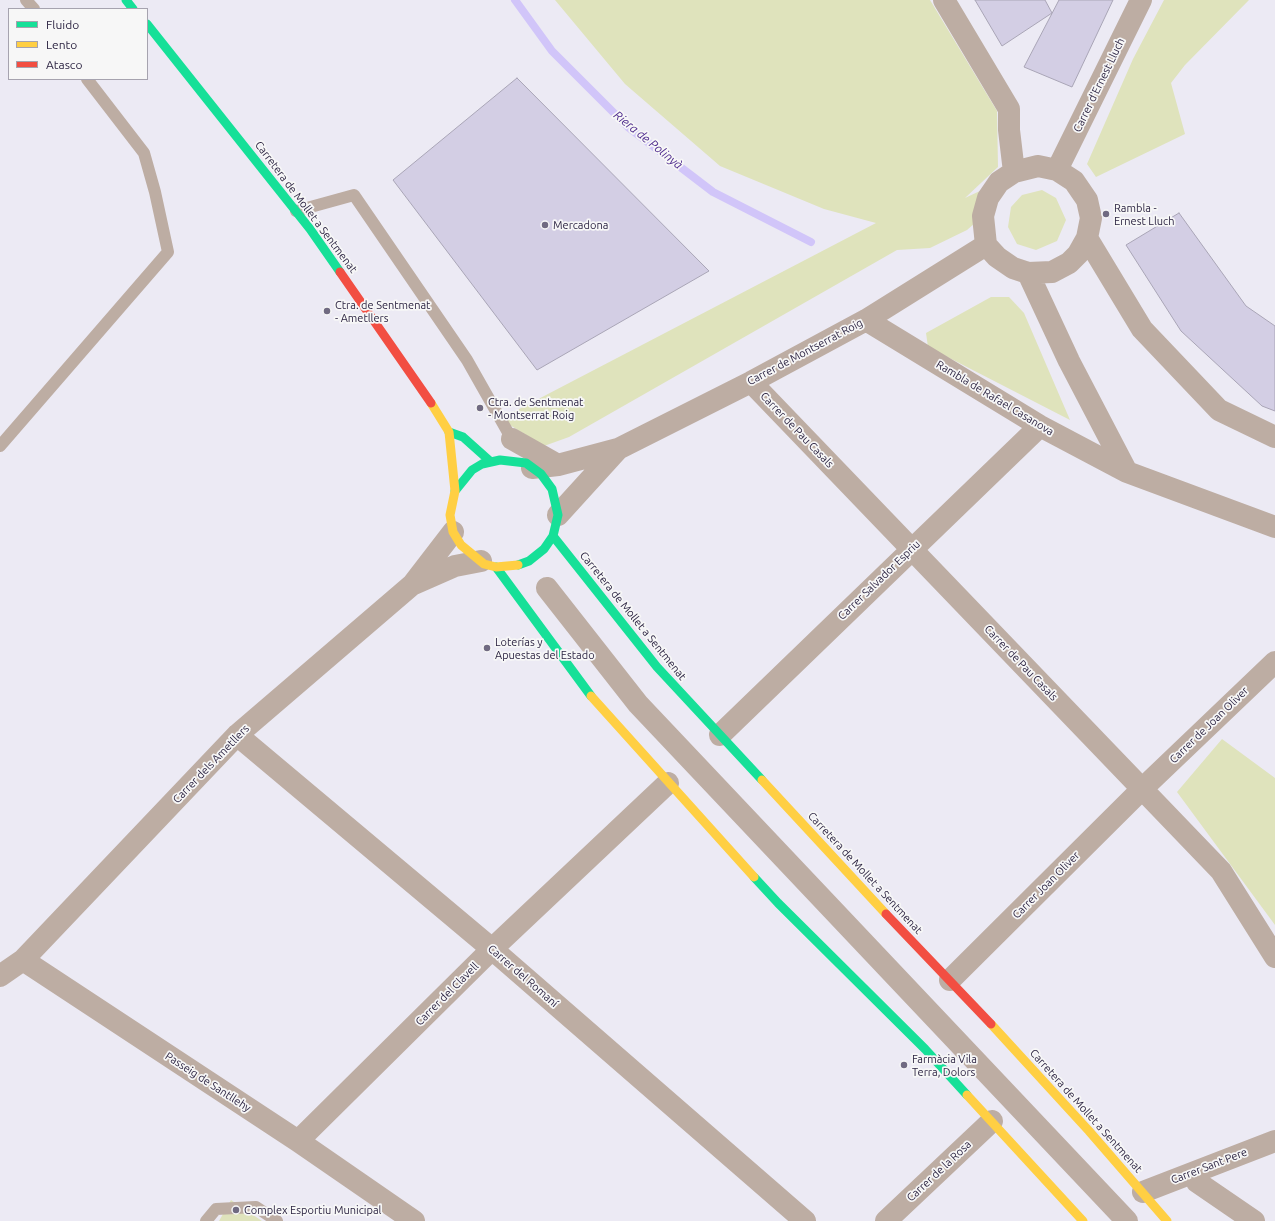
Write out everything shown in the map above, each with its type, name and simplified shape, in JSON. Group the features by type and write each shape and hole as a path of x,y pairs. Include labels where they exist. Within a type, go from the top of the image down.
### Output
{"street":[{"path":"126,0 133,8"},
{"path":"944,0 1009,109 1009,130 1014,172"},
{"name":"Carrer d'Ernest Lluch","path":"1057,170 1141,0"},
{"name":"Carretera de Mollet a Sentmenat","path":"148,25 171,52 296,211 428,398 449,432"},
{"path":"1038,166 1057,170 1074,181 1087,200 1091,218 1087,238 1078,254 1069,264 1052,272 1028,273 1013,268 998,257 986,245 983,216 988,198 999,182 1014,172 1038,166"},
{"path":"1087,238 1142,329 1219,410 1275,438"},
{"name":"Carrer de Montserrat Roig","path":"529,465 558,466 618,449 751,382 866,320 986,245"},
{"path":"1028,273 1069,361 1127,472"},
{"name":"Rambla de Rafael Casanova","path":"866,320 1040,426 1127,472 1275,527"},
{"name":"Carrer de Pau Casals","path":"751,382 1221,870 1275,958"},
{"name":"Carrer Salvador Espriu","path":"720,735 1040,426"},
{"path":"491,462 463,436 449,432 455,491 450,515 453,532 461,545 488,564 589,693 668,783 778,903 925,1049 1083,1221"},
{"path":"512,439 558,466"},
{"name":"Carrer de Montserrat Roig","path":"558,515 618,449"},
{"path":"455,491 472,470 482,464 500,460 529,465 541,474 552,489 558,515 553,536 544,549 529,561 515,566 488,564"},
{"name":"Carrer dels Ametllers","path":"23,960 237,735 413,584 453,532"},
{"name":"Carretera de Mollet a Sentmenat","path":"553,536 657,667 899,928 950,980 1143,1192 1167,1221"},
{"name":"Carrer dels Ametllers","path":"413,584 455,566 488,564"},
{"path":"547,588 643,709 1127,1221"},
{"name":"Carrer de Joan Oliver","path":"1142,789 1275,662"},
{"name":"Carrer del Romaní","path":"237,735 492,949 805,1221"},
{"name":"Carrer del Clavell","path":"298,1141 492,949 668,783"},
{"name":"Carrer Joan Oliver","path":"950,980 1142,789"},
{"path":"0,976 23,960"},
{"name":"Passeig de Santllehy","path":"23,960 298,1141 414,1221"},
{"name":"Carrer de la Rosa","path":"886,1221 992,1121"},
{"name":"Carrer Sant Pere","path":"1143,1192 1275,1141"},
{"path":"1197,1182 1254,1221"}],"lane":[{"path":"26,0 33,8"},
{"path":"0,446 168,252 155,192 144,153 88,80"},
{"path":"296,211 354,195 467,360 512,439 529,465"},
{"path":"1143,1192 1178,1221"},
{"path":"206,1221 216,1210 256,1207 277,1221"}],"green space":[{"path":"555,0 930,0 997,111 998,167 965,198 999,182 983,216 967,230 930,248 897,250 569,437 544,446 500,419 876,223 824,209 720,166 625,84"},
{"path":"1164,0 1249,0 1185,65 1171,83 1185,134 1096,177 1087,164 1133,59"},
{"path":"1042,190 1056,198 1066,220 1057,241 1036,250 1017,244 1008,227 1011,207 1022,195"},
{"path":"991,297 1009,297 1024,313 1070,420 928,347 926,333"},
{"path":"1222,739 1275,778 1275,925 1177,792"},
{"name":"Complex Esportiu Municipal","path":"231,1200 262,1221 219,1221"}],"building":[{"path":"975,0 1045,0 1052,13 1002,46"},
{"path":"1059,0 1113,0 1072,87 1024,67"},
{"name":"Mercadona","path":"517,78 709,271 537,370 393,180"},
{"path":"1179,213 1246,306 1275,326 1275,411 1262,406 1181,331 1126,245"}],"waterway":[{"name":"Riera de Polinyà","path":"515,0 552,51 628,127 713,192 811,242"}],"traffic: fast":[{"path":"126,0 132,8"},
{"path":"148,25 310,229 340,272"},
{"path":"449,432 463,437 491,462"},
{"path":"455,491 472,470 482,464 500,460 526,463 541,474 552,489 558,515 553,536 544,549 529,561 518,565"},
{"path":"553,536 657,667 762,780"},
{"path":"496,567 591,696"},
{"path":"754,877 778,903 925,1049 967,1095"}],"traffic: slow":[{"path":"431,403 449,432 455,491 450,515 453,532 461,545 484,564 496,567 518,565"},
{"path":"591,696 754,877"},
{"path":"762,780 886,914"},
{"path":"991,1024 1089,1131 1167,1221"},
{"path":"967,1095 1083,1221"}],"traffic: jam":[{"path":"340,272 431,403"},
{"path":"886,914 991,1024"}],"place":[{"name":"Rambla - Ernest Lluch","path":"1106,214"},
{"name":"Mercadona","path":"545,225"},
{"name":"Ctra. de Sentmenat - Ametllers","path":"327,311"},
{"name":"Ctra. de Sentmenat - Montserrat Roig","path":"480,408"},
{"name":"Loterías y Apuestas del Estado","path":"487,648"},
{"name":"Farmàcia Vila Terra, Dolors","path":"904,1065"},
{"name":"Complex Esportiu Municipal","path":"236,1210"}]}
